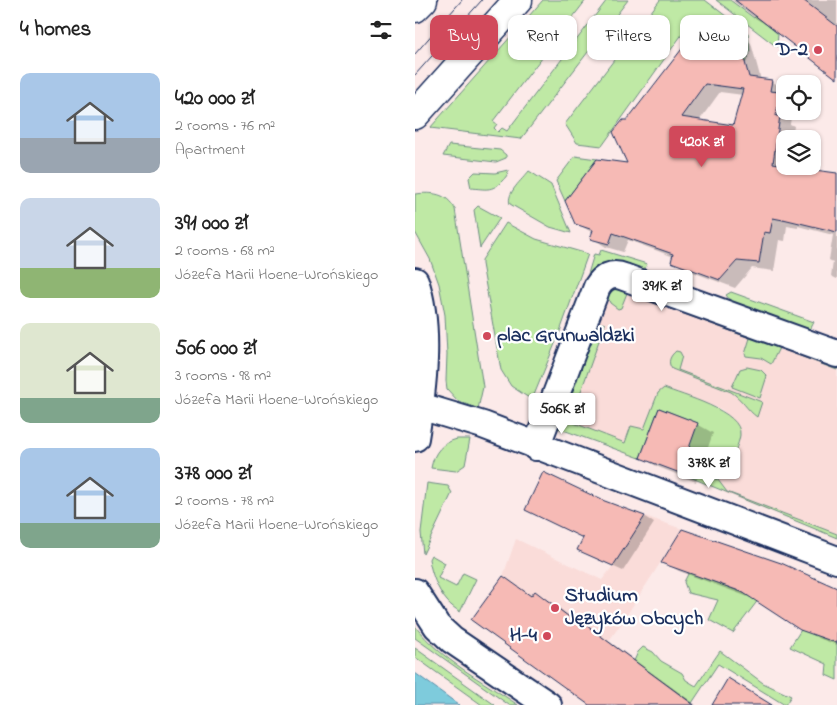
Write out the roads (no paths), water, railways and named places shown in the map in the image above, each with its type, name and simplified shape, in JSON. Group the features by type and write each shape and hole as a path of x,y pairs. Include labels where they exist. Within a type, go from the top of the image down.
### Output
{"main road":[{"path":"415,8 423,0"},
{"path":"415,115 518,0"}],"street":[{"path":"536,447 597,287 601,280 612,275 624,276 837,354"},
{"path":"415,281 421,304 423,326 420,406 415,438"},
{"path":"420,406 483,425 536,447 837,560"},
{"path":"415,592 437,626 452,640 548,705"}],"water":[{"path":"415,673 459,705 415,705"}],"tram line":[{"path":"415,54 462,0"},
{"path":"415,75 482,0"}],"place":[{"name":"D-2","path":"818,50"},
{"name":"plac Grunwaldzki","path":"487,336"},
{"name":"Studium Języków Obcych","path":"555,608"},
{"name":"H-4","path":"547,636"}]}
